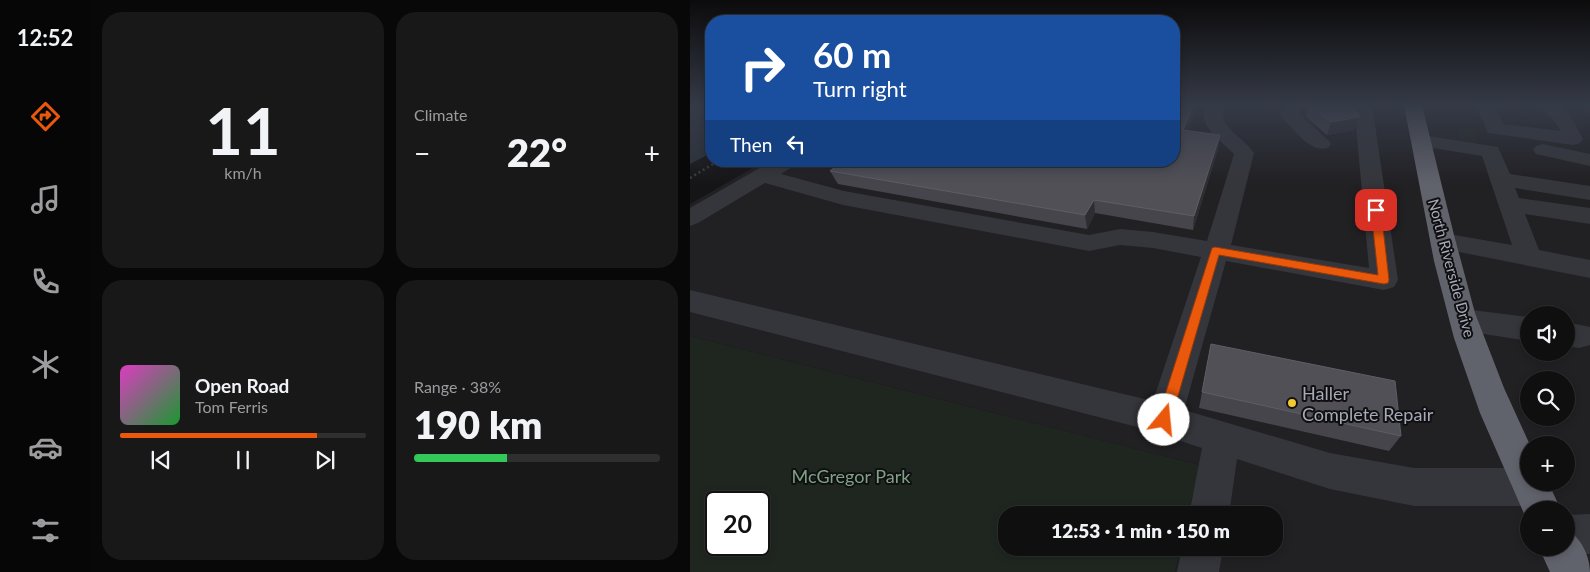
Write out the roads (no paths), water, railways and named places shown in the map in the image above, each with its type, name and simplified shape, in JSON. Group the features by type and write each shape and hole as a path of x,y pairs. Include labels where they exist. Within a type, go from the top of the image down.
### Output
{"highway":[{"name":"North Riverside Drive","path":"1420,132 1464,320 1506,438 1536,498"},
{"path":"1564,556 1573,572"}],"street":[{"path":"1164,420 1228,212 1244,153 1222,132"},
{"path":"1308,132 1321,144"},
{"path":"763,176 843,198 1077,240 1089,242 1120,237 1135,238 1384,280 1366,132"},
{"path":"1490,132 1501,179 1530,258"},
{"path":"1572,132 1586,152"},
{"path":"1422,141 1491,140 1565,153 1586,152"},
{"path":"690,218 778,167"},
{"path":"1501,179 1590,193"},
{"path":"1510,204 1590,216"},
{"path":"1444,241 1590,269"},
{"path":"690,301 1164,420 1330,471 1414,487 1536,498"},
{"path":"1464,320 1520,328"},
{"path":"1210,506 1222,438"},
{"path":"1575,535 1590,534"},
{"path":"1198,572 1201,556"}],"place":[{"name":"Haller Complete Repair","path":"1292,403"}],"park label":[{"name":"McGregor Park","path":"851,476"}]}
